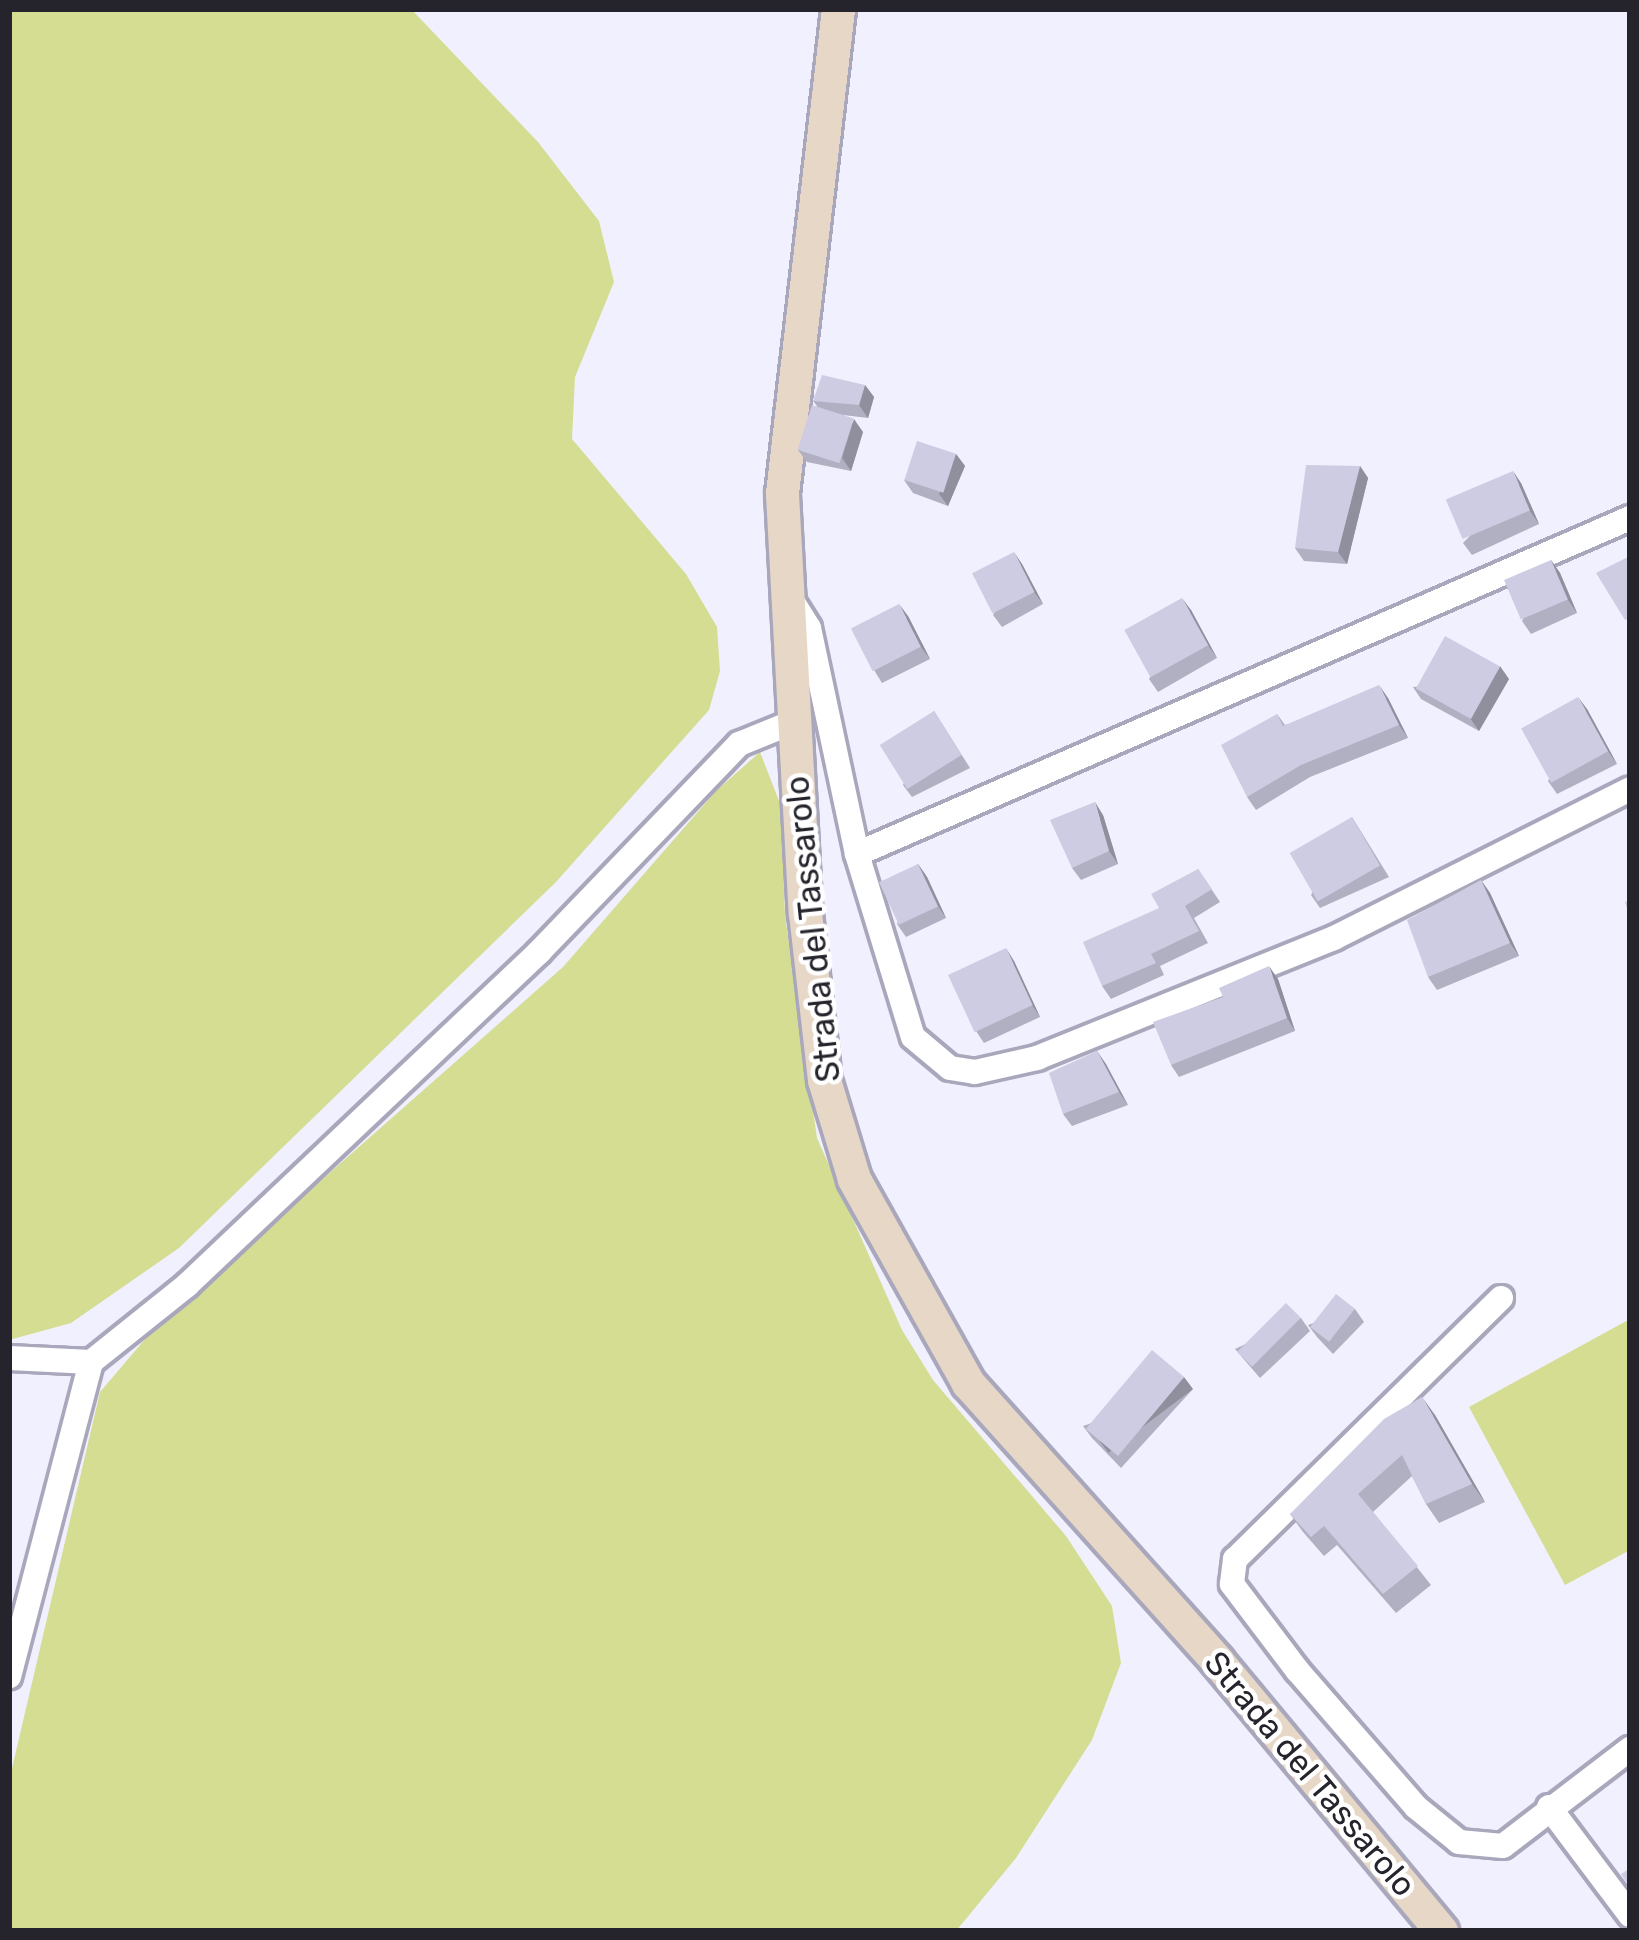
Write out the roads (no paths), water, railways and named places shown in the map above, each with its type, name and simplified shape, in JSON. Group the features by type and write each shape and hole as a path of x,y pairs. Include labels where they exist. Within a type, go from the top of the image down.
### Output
{"main road":[{"name":"Strada del Tassarolo","path":"838,9 788,427 784,589 824,1079 854,1179 907,1286 968,1383 1217,1661 1442,1931"}],"street":[{"path":"857,854 1630,518"},
{"path":"784,589 809,628 842,756 857,854 913,1037 950,1068 975,1072 1037,1058 1334,938 1630,789"},
{"path":"9,1676 92,1362 187,1285 539,952 739,744 793,722"},
{"path":"1501,1298 1235,1559 1232,1584 1297,1670 1417,1807 1459,1842 1503,1846 1630,1749"},
{"path":"9,1358 92,1362"},
{"path":"1550,1807 1630,1915"}]}
